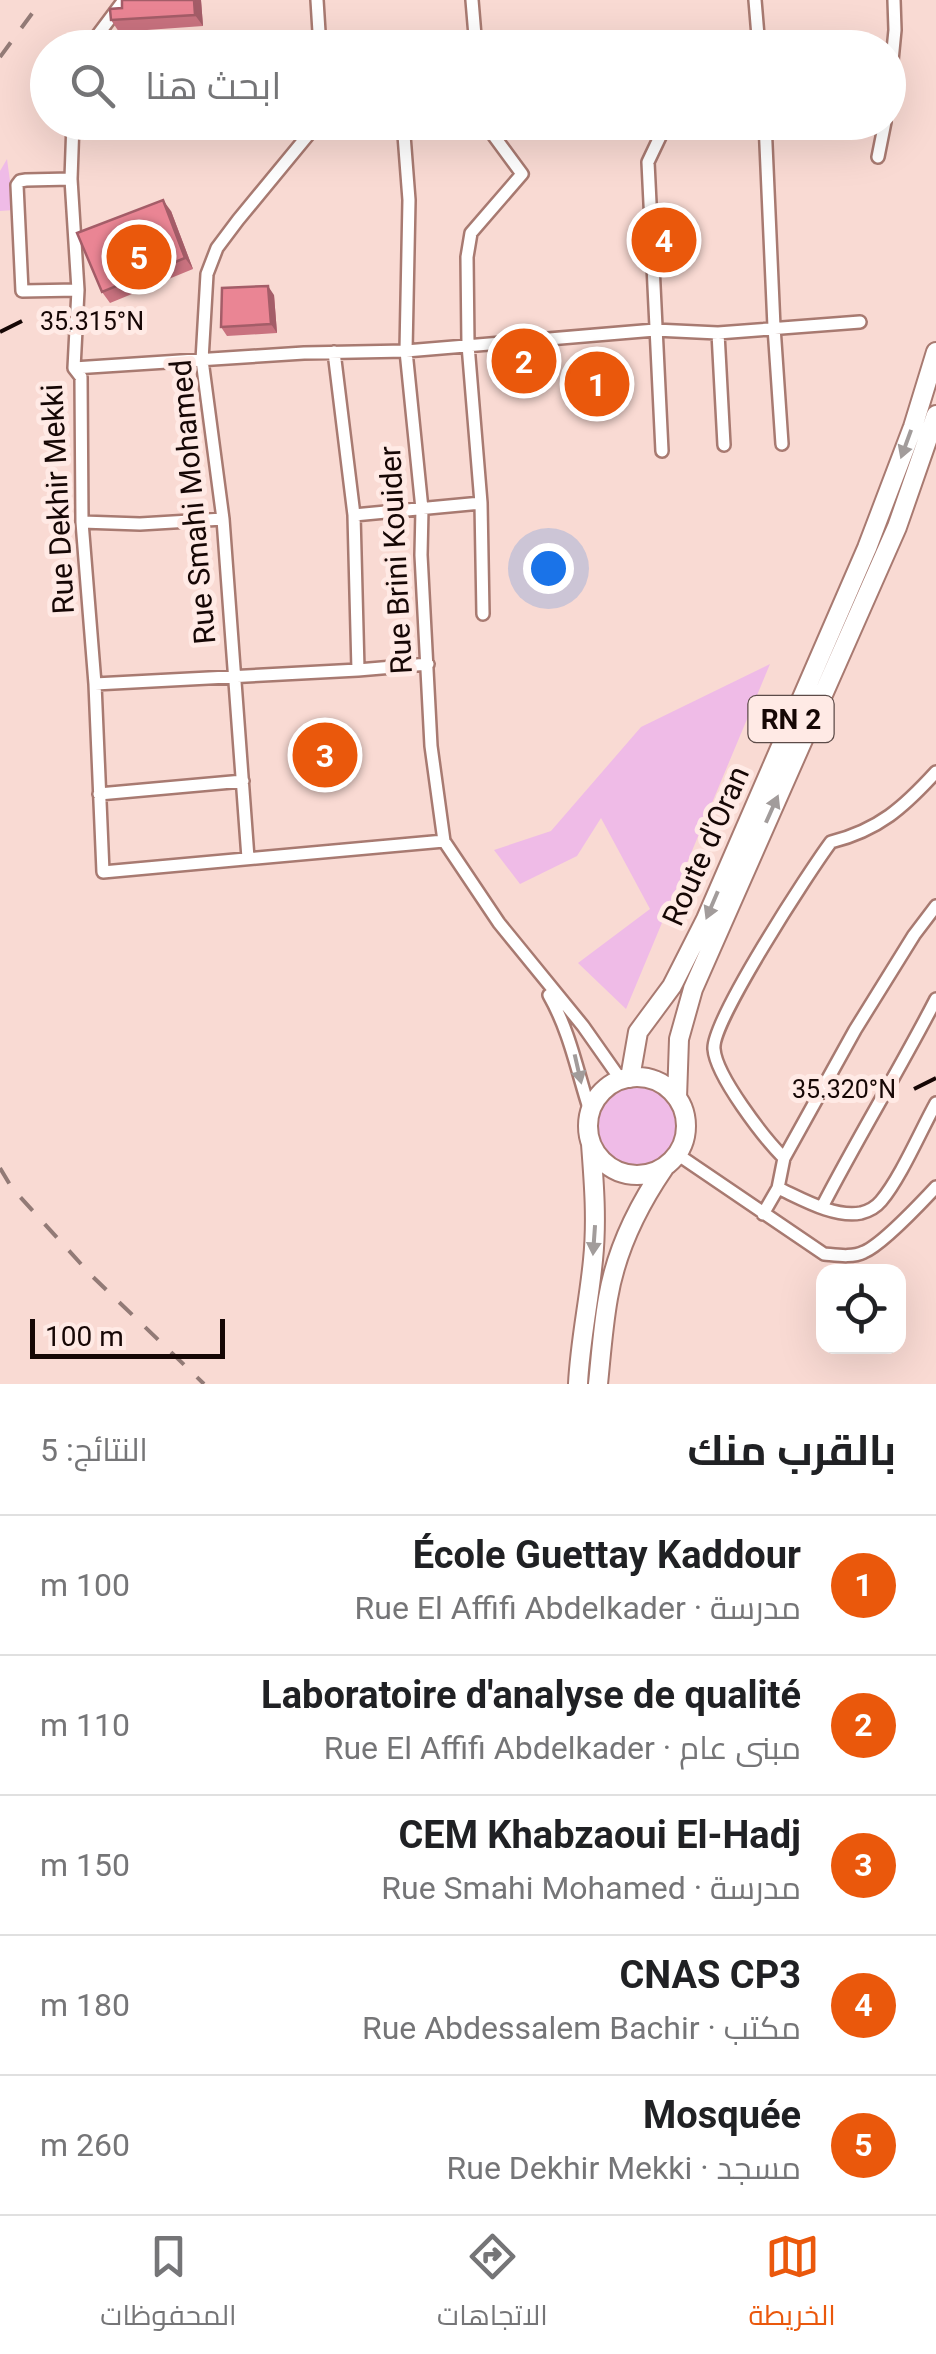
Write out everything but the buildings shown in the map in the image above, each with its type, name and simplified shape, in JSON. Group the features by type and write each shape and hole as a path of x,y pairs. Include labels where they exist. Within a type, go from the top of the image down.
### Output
{"main road":[{"name":"Route d'Oran","path":"625,1079 638,1032 672,986 706,918 867,548 913,427 936,352"},
{"name":"Route d'Oran","path":"677,1098 679,1039 693,989 890,542 936,415"},
{"path":"578,1384 596,1218 588,1132 590,1111 602,1092 625,1079 643,1078 668,1088 677,1098 686,1126 683,1140 652,1186 620,1255 608,1296 598,1384"},
{"path":"591,1143 598,1156 623,1173 653,1172 672,1159"}],"street":[{"path":"102,30 124,0"},
{"path":"316,0 318,30"},
{"path":"472,0 474,30"},
{"path":"755,0 758,30"},
{"path":"894,0 894,30"},
{"name":"Rue Dekhir Mekki","path":"72,140 78,290 74,368 82,377 82,522 95,684 102,872 248,858"},
{"name":"Rue Smahi Mohamed","path":"248,858 223,519 202,360 207,274 217,248 305,140"},
{"name":"Rue Brini Kouider","path":"405,140 409,200 406,350 422,509 431,746 444,841 532,966"},
{"path":"484,614 482,503 468,345 467,258 472,233 522,174 497,140"},
{"path":"658,140 648,162 662,451"},
{"path":"765,140 782,444"},
{"path":"878,157 881,140"},
{"path":"71,179 26,180 18,185 22,291 78,290"},
{"path":"74,368 406,350 655,330 718,333 860,322"},
{"path":"718,333 724,445"},
{"path":"334,352 354,515 358,670"},
{"path":"354,515 482,503"},
{"path":"82,522 140,524 223,519"},
{"path":"95,684 428,664"},
{"path":"784,1158 762,1135 719,1065 714,1049 716,1036 729,1006 831,842 886,820 936,772"},
{"path":"99,794 244,781"},
{"path":"248,858 444,841"},
{"path":"763,1214 778,1188 784,1158 855,1030 936,906"},
{"path":"532,966 625,1079"},
{"path":"532,966 569,1038 590,1111"},
{"path":"822,1207 936,999"},
{"path":"778,1188 822,1207 854,1214 874,1208 890,1188 936,1103"},
{"path":"672,1159 824,1254 864,1252 936,1187"}],"shaded area":[{"path":"7,159 14,210 0,211 0,171"},
{"path":"770,664 626,1009 578,963 650,909 601,818 577,856 520,884 494,850 551,831 641,727"},
{"path":"637,1087 665,1098 676,1126 665,1154 637,1165 609,1154 598,1126 609,1098"}],"railway":[{"path":"0,57 42,0"},
{"path":"0,1168 12,1188 91,1275 204,1384"}],"place":[{"name":"CNAS CP3","path":"664,240"},
{"name":"Mosquée","path":"139,257"},
{"name":"Laboratoire d'analyse de qualité","path":"524,361"},
{"name":"École Guettay Kaddour","path":"597,384"},
{"name":"CEM Khabzaoui El-Hadj","path":"325,755"}]}
